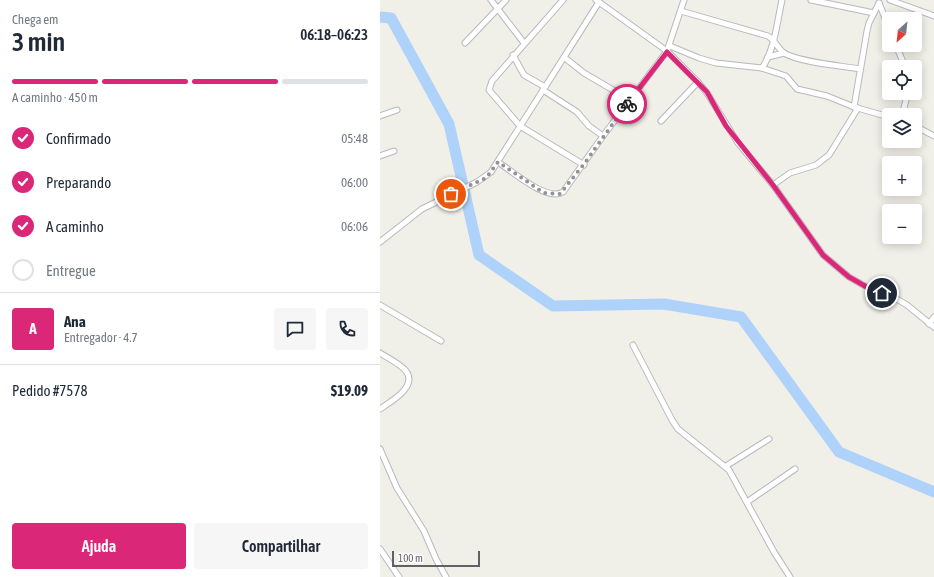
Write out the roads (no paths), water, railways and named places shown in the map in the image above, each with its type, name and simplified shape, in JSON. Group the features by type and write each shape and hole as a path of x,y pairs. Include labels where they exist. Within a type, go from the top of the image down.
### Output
{"street":[{"path":"490,0 499,8 524,43"},
{"path":"465,43 506,0"},
{"path":"563,0 513,55 492,81 489,90 520,126 584,164"},
{"path":"498,162 544,193 556,195 563,192 668,49 684,0"},
{"path":"762,68 768,57 774,39 782,0"},
{"path":"811,0 874,13"},
{"path":"890,0 934,16"},
{"path":"380,242 422,208 486,178 498,162 564,58 598,1 668,49 707,92 726,126 738,143 773,185 812,240 836,267 861,285 907,305 932,326 934,317"},
{"path":"773,185 790,173 816,165 829,155 856,107 860,69 867,31 880,2"},
{"path":"880,2 883,12"},
{"path":"681,11 761,33 774,39 784,53"},
{"path":"668,49 716,63 762,68 786,76 797,89 827,96 882,115"},
{"path":"768,57 784,53 803,59 860,69"},
{"path":"513,55 524,75 577,112 588,126 603,136"},
{"path":"564,58 584,73 630,100"},
{"path":"660,121 698,82"},
{"path":"380,116 397,110"},
{"path":"922,130 934,136"},
{"path":"380,156 394,151"},
{"path":"380,305 441,341"},
{"path":"633,345 678,429 726,466 748,502 774,552 790,577"},
{"path":"380,353 405,370 408,378 404,391 380,409"},
{"path":"726,466 769,439"},
{"path":"380,449 397,488 424,531 436,559 446,577"},
{"path":"748,502 795,469"},
{"path":"381,551 399,577"}],"waterway":[{"path":"380,17 391,18 449,124 479,255 553,306 664,304 741,317 839,452 934,492"}]}
